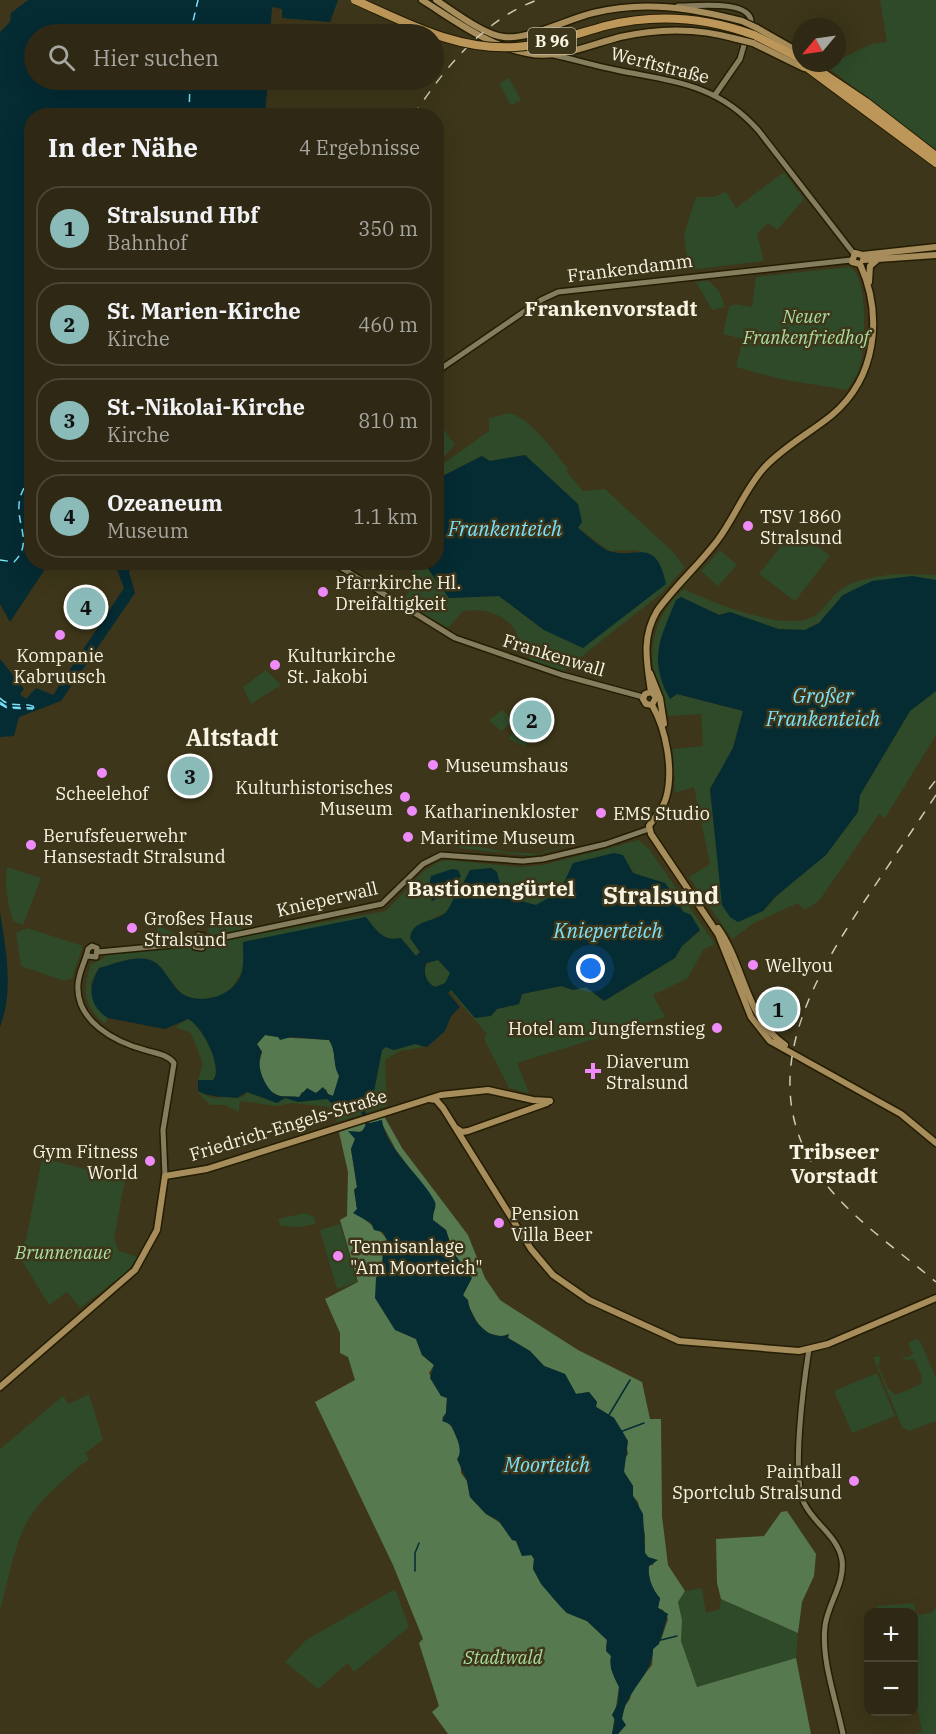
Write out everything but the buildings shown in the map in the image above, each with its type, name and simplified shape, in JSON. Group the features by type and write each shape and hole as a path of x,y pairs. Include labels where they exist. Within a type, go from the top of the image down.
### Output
{"highway":[{"name":"B 96","path":"355,0 410,24"},
{"name":"B 96","path":"444,37 474,45 516,47 628,21 661,18 708,21 755,35 792,56"},
{"name":"B 96","path":"813,72 936,163"},
{"path":"822,72 936,156"}],"main road":[{"path":"422,0 496,36 508,38 608,10 639,6 678,6 742,21 755,35 818,76"},
{"path":"436,0 467,23"},
{"name":"Werftstraße","path":"467,23 510,49 552,55"},
{"path":"552,55 623,37 660,31 698,31 737,39 755,35 792,49"},
{"path":"825,72 835,80"},
{"path":"936,248 862,260 854,264 853,257 862,260 936,255"},
{"path":"869,286 870,266 880,259"},
{"path":"652,705 656,699 651,692 645,651 648,632 655,614 668,595 716,542 763,469 837,411 859,383 869,357 873,332 873,304 862,260"},
{"path":"647,669 660,698 664,730"},
{"path":"643,697 651,692"},
{"name":"Frankenwall","path":"643,697 644,703 652,705 664,730 668,791 663,806 649,829"},
{"path":"649,829 652,838 731,947 750,1000 764,1025 777,1039 818,1068 901,1114 936,1143"},
{"name":"Friedrich-Engels-Straße","path":"165,1176 210,1168 420,1101 488,1090 520,1097"},
{"name":"Friedrich-Engels-Straße","path":"443,1108 445,1097 472,1091"},
{"path":"451,1122 459,1131 468,1131 550,1101 520,1097"},
{"path":"520,1097 525,1106 521,1112"},
{"path":"420,1101 433,1099 443,1108 537,1257 573,1291 633,1322 679,1341 775,1350 809,1349 835,1341 936,1298"},
{"path":"466,1144 465,1138 468,1131"},
{"path":"0,1387 135,1270 157,1230 165,1176"}],"street":[{"path":"678,6 726,2 745,8 751,21 742,52 715,94"},
{"name":"Werftstraße","path":"552,55 688,84 715,94 751,123 853,257"},
{"name":"Frankendamm","path":"444,367 541,300 558,292 853,257"},
{"name":"Frankenwall","path":"345,570 455,638 562,675 643,697"},
{"name":"Knieperwall","path":"98,952 193,943 198,935 203,936 206,941 382,904 423,864 441,855 523,861 543,859 606,844 649,829"},
{"path":"88,956 95,958 98,952 96,947 90,947 87,951 88,956 78,981 78,997 83,1009 118,1042 167,1057 174,1063 163,1130 165,1176"},
{"path":"809,1349 802,1387 800,1456 802,1499 808,1511 834,1540 841,1557 842,1575 827,1617 825,1635 843,1734"}],"green space":[{"path":"880,0 936,0 936,150 834,72 846,72 846,56 871,44 887,42"},
{"path":"509,78 521,100 511,105 499,84"},
{"path":"784,172 804,199 777,230 768,223 757,234 764,261 688,270 684,234 696,197 714,197 726,192 736,208"},
{"name":"Neuer Frankenfriedhof","path":"849,267 856,273 860,284 863,298 864,331 859,370 847,390 780,379 736,367 743,339 723,334 729,307 735,304 752,307 756,277"},
{"path":"709,281 719,291 725,307 712,310 696,282"},
{"path":"510,413 527,422 568,469 566,471 583,491 605,489 671,550 685,567 662,593 563,671 530,660 527,653 521,649 515,630 509,623 493,613 463,611 448,628 403,602 415,579 412,570 429,570 449,598 499,596 544,630 640,550 609,551 578,528 526,455 490,461 481,456 444,475 444,463 489,431 489,418"},
{"path":"444,429 455,445 444,457"},
{"path":"795,528 830,556 795,601 759,574"},
{"path":"720,550 737,565 718,586 701,571"},
{"path":"896,574 936,575 936,580 912,576 843,595 819,623 805,630 778,629 730,612 719,615 680,597 670,699 677,694 743,711 733,748 710,789 719,860 763,911 858,812 860,795 910,711 936,691 936,735 885,818 879,814 819,901 804,910 798,903 754,923 732,939 689,877 710,864 694,787 675,793 673,749 703,746 701,714 669,716 658,685 652,656 655,634 663,613 684,589 748,614 785,621 800,621 813,617 835,594 850,584"},
{"path":"266,670 281,685 251,704 243,687"},
{"path":"502,710 532,737 524,746 508,739 515,730 510,724 501,731 489,720"},
{"path":"639,840 649,849 715,944 703,950 688,978 653,995 665,1017 517,1063 529,1093 509,1088 484,1039 487,1034 450,991 452,989 497,1009 519,1004 522,994 561,986 573,990 586,987 604,1001 675,958 682,946 700,931 678,904 681,901 665,883 637,876 629,867 563,887 556,896 536,905 519,901 507,894 491,868 470,870 458,894 452,884 458,870 437,900 452,890 456,896 446,913 435,917 410,939 421,952 415,956 401,938 385,937 365,917 242,972 231,989 220,996 195,1000 181,993 156,963 99,968 90,984 95,1004 108,1018 105,1024 92,1011 86,997 86,982 91,964 104,958 106,953 190,946 200,951 210,946 212,942 386,911 423,872 436,863 446,860 521,867 543,865"},
{"path":"460,843 507,852 539,854 531,856 459,848"},
{"path":"581,843 543,853 544,851"},
{"path":"7,867 41,878 23,925 13,921 7,894"},
{"path":"240,923 242,929 259,927 210,937 208,928"},
{"path":"157,925 182,938 150,942 158,929"},
{"path":"27,928 83,946 72,978 65,981 21,966 16,933"},
{"path":"437,960 446,964 450,973 446,982 437,986 428,982 424,973 428,964"},
{"path":"188,1019 194,1023 210,1048 216,1067 213,1081 198,1080 203,1064 191,1033 175,1027"},
{"path":"265,1035 329,1040 340,1076 333,1096 328,1094 326,1089 316,1093 302,1092 299,1097 280,1096 269,1091 258,1068 262,1052 257,1044"},
{"path":"415,1044 424,1047 400,1051 385,1060 387,1106 337,1122 329,1107 292,1103 278,1106 240,1101 239,1112 225,1105 210,1105 197,1091 212,1098 243,1097 247,1092 277,1103 285,1097 327,1099 351,1111 369,1105 377,1096 374,1091 382,1050 386,1047 394,1050"},
{"name":"Stadtwald","path":"384,1116 402,1148 468,1235 485,1278 500,1300 578,1350 642,1382 650,1419 661,1419 662,1516 668,1565 685,1591 678,1602 682,1620 681,1641 697,1687 796,1658 811,1734 618,1734 625,1725 622,1719 625,1706 632,1690 652,1665 653,1649 661,1640 668,1619 663,1610 658,1608 660,1598 649,1574 649,1566 654,1564 645,1553 645,1534 638,1502 633,1496 633,1486 624,1472 624,1460 628,1454 625,1436 614,1418 595,1406 597,1402 589,1392 576,1394 565,1374 544,1366 530,1351 508,1338 488,1333 478,1324 463,1295 470,1281 453,1252 446,1230 433,1220 434,1201 396,1150 380,1120 354,1135 355,1139 351,1149 358,1210 362,1217 379,1230 387,1240 383,1249 382,1271 376,1278 376,1299 401,1332 416,1339 422,1355 434,1365 429,1373 441,1395 447,1398 446,1413 442,1418 452,1427 460,1446 461,1473 467,1481 470,1497 486,1514 502,1524 516,1541 521,1553 531,1555 534,1559 533,1569 553,1598 567,1613 587,1621 607,1640 606,1648 612,1656 611,1669 619,1687 612,1734 448,1734 432,1712 439,1706 419,1643 423,1639 393,1565 315,1402 355,1380 348,1357 340,1353 340,1333 325,1299 358,1282 340,1220 347,1216 348,1172 339,1132"},
{"name":"Brunnenaue","path":"42,1158 125,1179 114,1239 119,1251 138,1257 126,1273 80,1308 67,1292 49,1305 16,1251 26,1240"},
{"path":"305,1213 314,1217 315,1224 299,1227 280,1226 278,1219"},
{"name":"Tennisanlage \"Am Moorteich\"","path":"340,1224 357,1282 337,1289 320,1230"},
{"path":"916,1339 920,1341 936,1378 936,1421 909,1431 902,1427 873,1357 879,1356 881,1359 878,1365 888,1388 896,1395 921,1384 922,1376 914,1359 905,1360 898,1346 905,1358 913,1354 908,1343"},
{"path":"877,1373 895,1416 852,1433 834,1391"},
{"path":"89,1394 103,1440 85,1453 89,1459 58,1485 32,1514 21,1535 0,1611 0,1449 63,1396 69,1404"},
{"path":"787,1511 816,1554 814,1576 802,1602 798,1633 721,1599 717,1583 716,1539 764,1536 781,1512"},
{"path":"702,1588 706,1613 720,1609 721,1599 798,1633 796,1658 697,1687 681,1641 682,1620 678,1602 685,1591"},
{"path":"395,1589 409,1627 354,1672 348,1663 318,1689 285,1662 306,1640"},
{"path":"914,1603 915,1608 877,1608 877,1606"},
{"path":"936,1608 936,1734 916,1734 922,1731 918,1711 918,1615 932,1613"}],"water":[{"path":"28,0 338,0 330,22 282,18 282,9 272,7 271,24 24,24 24,90 267,90 266,108 24,108 24,570 44,570 10,622 0,604 0,32 10,22 11,13"},
{"name":"Frankenteich","path":"525,455 578,504 582,522 578,528 609,551 650,554 657,559 666,584 583,648 544,630 499,596 449,598 429,570 444,570 444,475 482,456 490,461"},
{"path":"117,570 129,570 135,593 61,701 19,717 14,736 0,737 0,659 24,689 20,694 26,699 36,688 53,695 124,588"},
{"name":"Großer Frankenteich","path":"912,576 936,580 936,691 910,711 860,795 858,812 826,855 775,897 763,911 738,922 730,917 722,905 710,789 733,748 743,711 677,694 670,699 659,672 658,660 661,638 676,600 681,597 719,615 730,612 778,629 805,630 819,623 843,595 872,581"},
{"name":"Knieperteich","path":"614,853 623,855 633,873 665,883 672,893 677,895 682,911 691,915 700,930 682,946 675,958 604,1001 586,987 573,990 561,986 522,994 519,1004 497,1009 491,1016 475,1018 451,990 448,993 460,1007 451,1016 445,1031 427,1047 415,1044 394,1050 386,1047 382,1050 374,1091 378,1101 344,1114 327,1099 298,1102 285,1098 277,1103 247,1092 237,1098 213,1096 198,1091 198,1080 213,1080 216,1066 210,1047 194,1023 188,1019 165,1029 108,1018 101,1013 93,1001 93,982 99,968 138,959 155,962 181,993 198,999 208,999 226,992 239,979 243,968 243,942 366,917 385,937 401,938 416,956 420,952 410,938 415,927 445,913 455,896 451,890 432,901 428,888 431,876 452,869 458,870 461,876 453,885 458,893 470,870 491,868 497,872 502,891 517,900 536,905 560,891 573,863","holes":["438,960 450,973 445,983 435,987 427,980 425,966 426,963","265,1035 278,1037 280,1040 291,1037 329,1040 339,1076 333,1096 328,1094 323,1087 316,1093 307,1088 299,1097 275,1094 266,1085 261,1072 262,1052 257,1044"]},
{"path":"0,912 8,985 0,1027"},
{"name":"Moorteich","path":"382,1120 390,1142 435,1202 433,1220 446,1230 453,1252 472,1278 463,1295 468,1300 476,1321 487,1332 494,1335 509,1334 508,1338 530,1351 544,1366 565,1374 576,1394 589,1392 597,1402 596,1407 614,1418 628,1441 624,1472 633,1486 633,1496 643,1514 645,1553 648,1557 658,1560 649,1566 649,1574 651,1583 660,1598 658,1608 668,1614 659,1644 653,1649 649,1667 624,1709 622,1719 626,1725 618,1734 612,1734 615,1720 612,1715 618,1703 619,1687 611,1668 611,1656 606,1651 607,1640 587,1621 567,1613 560,1606 541,1584 533,1569 532,1555 522,1556 516,1541 512,1540 498,1520 486,1514 470,1497 467,1481 457,1459 460,1452 457,1437 450,1424 442,1421 446,1413 447,1398 441,1396 430,1378 434,1365 422,1355 416,1339 395,1330 375,1298 376,1278 382,1271 383,1249 387,1240 383,1232 374,1230 371,1223 353,1213 357,1209 354,1190 357,1187 351,1149 355,1139 348,1131 362,1132 366,1124"}],"waterway":[{"path":"362,1108 367,1123"},
{"path":"609,1415 630,1380"},
{"path":"620,1432 644,1423"},
{"path":"415,1571 415,1553 419,1543"},
{"path":"661,1640 677,1636"}],"ferry route":[{"path":"192,24 198,0"},
{"path":"189,108 190,90"},
{"path":"0,560 14,562 21,553 23,533 19,502 24,489"},
{"path":"0,698 9,704 29,705 38,709"},
{"path":"0,702 7,707 35,708"},
{"path":"0,704 7,708 33,709"}],"railway":[{"path":"444,74 482,33 517,9 537,0"},
{"path":"419,108 432,90"},
{"path":"929,789 936,780"},
{"path":"936,795 830,957 812,991 799,1026 791,1062 791,1098 798,1134 816,1170 827,1186 856,1216 936,1282"}],"place":[{"name":"TSV 1860 Stralsund","path":"748,526"},
{"name":"Pfarrkirche Hl. Dreifaltigkeit","path":"323,592"},
{"name":"Ozeaneum","path":"86,607"},
{"name":"Kompanie Kabruusch","path":"60,635"},
{"name":"Kulturkirche St. Jakobi","path":"275,665"},
{"name":"St. Marien-Kirche","path":"532,720"},
{"name":"Museumshaus","path":"433,765"},
{"name":"Scheelehof","path":"102,773"},
{"name":"St.-Nikolai-Kirche","path":"190,776"},
{"name":"Kulturhistorisches Museum","path":"405,797"},
{"name":"Katharinenkloster","path":"412,811"},
{"name":"EMS Studio","path":"601,813"},
{"name":"Maritime Museum","path":"408,837"},
{"name":"Berufsfeuerwehr Hansestadt Stralsund","path":"31,845"},
{"name":"Großes Haus Stralsund","path":"132,928"},
{"name":"Wellyou","path":"753,965"},
{"name":"Stralsund Hbf","path":"778,1009"},
{"name":"Hotel am Jungfernstieg","path":"717,1028"},
{"name":"Diaverum Stralsund","path":"593,1071"},
{"name":"Gym Fitness World","path":"150,1161"},
{"name":"Pension Villa Beer","path":"499,1223"},
{"name":"Tennisanlage \"Am Moorteich\"","path":"338,1256"},
{"name":"Paintball Sportclub Stralsund","path":"854,1481"}],"district":[{"name":"Frankenvorstadt","path":"611,308"},
{"name":"Altstadt","path":"232,737"},
{"name":"Bastionengürtel","path":"491,888"},
{"name":"Stralsund","path":"661,895"},
{"name":"Tribseer Vorstadt","path":"834,1163"}]}
